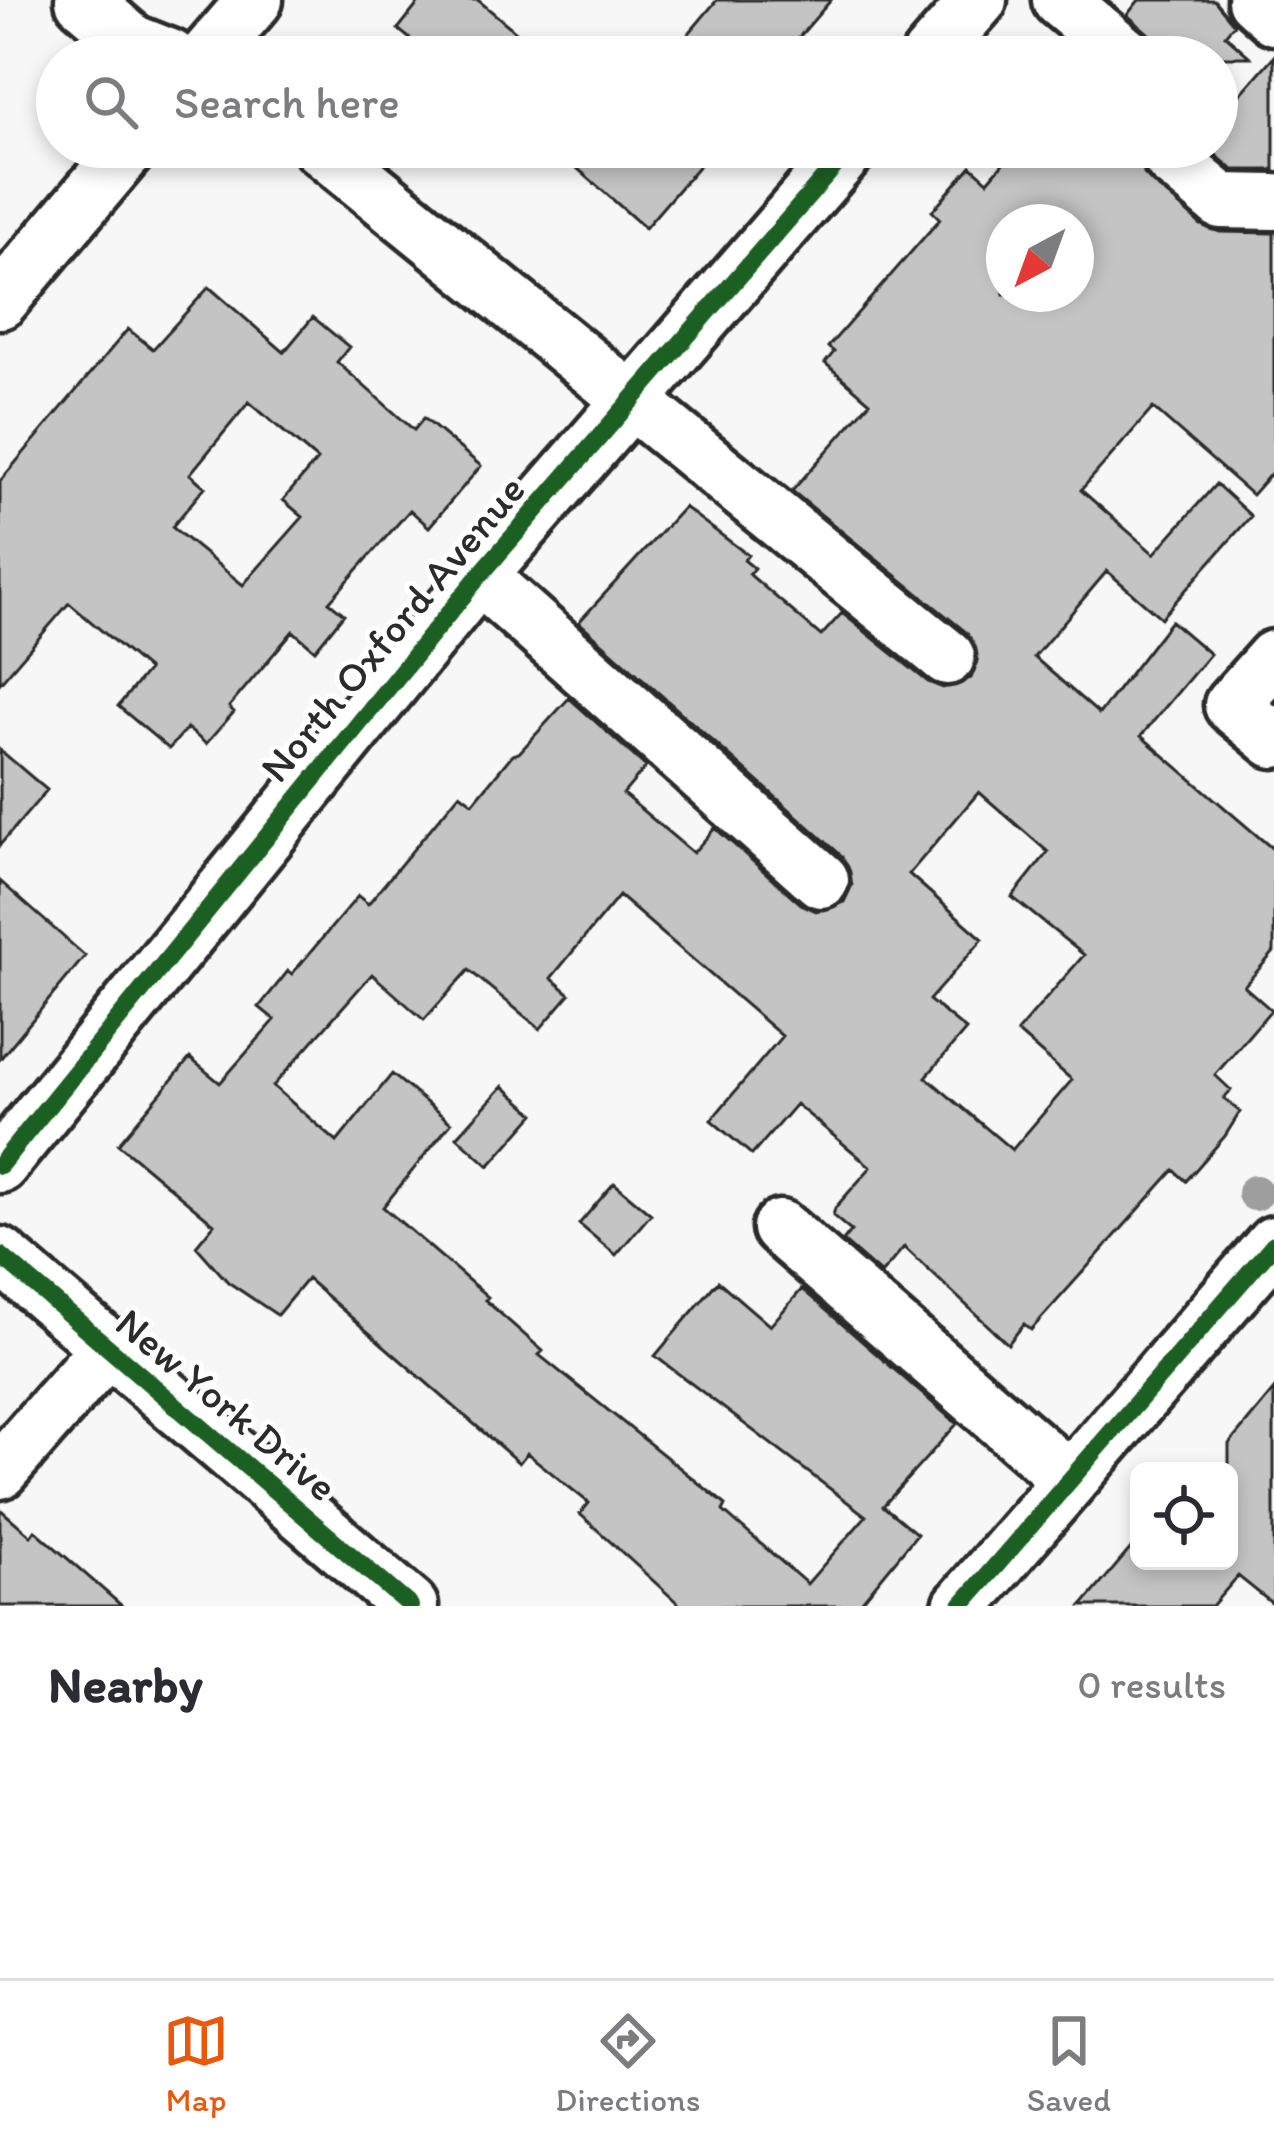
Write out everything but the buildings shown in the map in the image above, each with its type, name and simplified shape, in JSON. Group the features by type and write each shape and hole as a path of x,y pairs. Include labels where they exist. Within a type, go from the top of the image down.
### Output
{"street":[{"path":"83,0 125,36"},
{"path":"224,36 255,0"},
{"path":"947,36 979,0"},
{"path":"1060,0 1103,36"},
{"path":"1256,0 1274,16"},
{"path":"0,301 112,168"},
{"path":"346,168 946,657"},
{"name":"North Oxford Avenue","path":"0,1165 479,576 833,168"},
{"path":"1182,168 1221,201 1274,202"},
{"path":"479,576 821,880"},
{"path":"1274,658 1232,704 1274,740"},
{"path":"780,1228 1068,1478"},
{"path":"961,1606 1274,1244"},
{"name":"New York Drive","path":"0,1255 410,1606"},
{"path":"0,1471 107,1349"}],"cycle path":[{"path":"0,1165 479,576 833,168"},
{"path":"961,1606 1274,1244"},
{"path":"0,1255 410,1606"}]}
